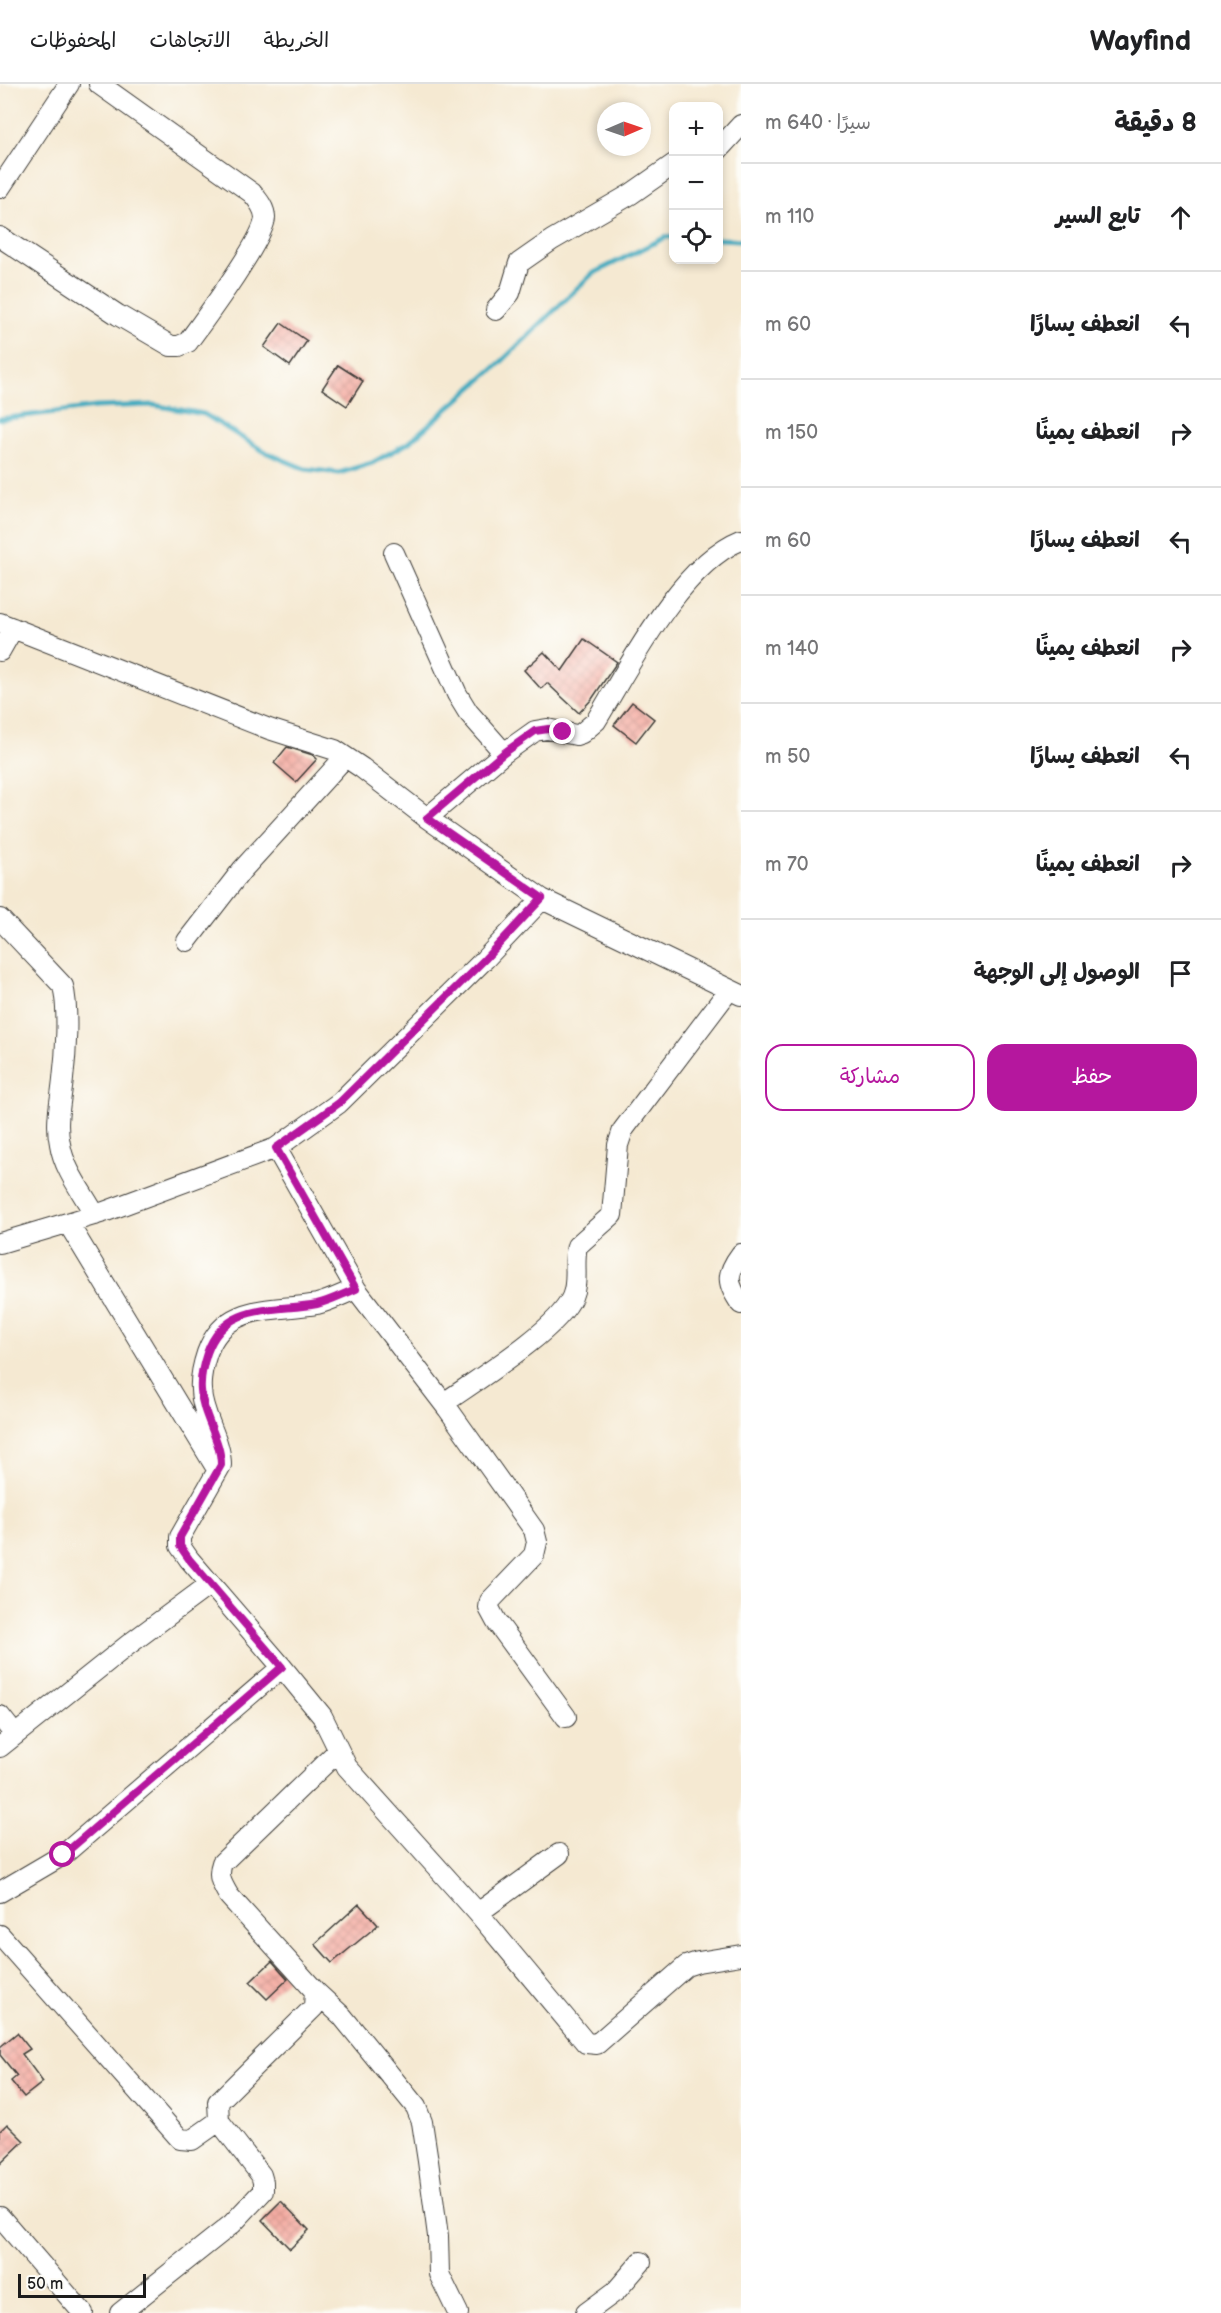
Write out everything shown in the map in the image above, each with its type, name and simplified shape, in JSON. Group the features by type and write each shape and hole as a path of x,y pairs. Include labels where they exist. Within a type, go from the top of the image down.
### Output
{"street":[{"path":"0,188 69,84"},
{"path":"0,237 117,315 171,346 180,346 188,342 225,289 262,231 265,217 259,202 252,192 99,84"},
{"path":"723,145 741,125"},
{"path":"496,310 510,293 519,262 631,194 669,167"},
{"path":"427,818 504,753 535,731 548,729 576,735 586,730 596,721 660,616 708,560 741,540"},
{"path":"394,553 457,694 468,712 504,753"},
{"path":"0,651 6,626 269,729 323,745 345,757 427,818 542,898 735,992 623,1130 618,1145 612,1215 577,1246 576,1284 573,1296 564,1311 538,1335 444,1403"},
{"path":"187,941 242,870 345,757"},
{"path":"0,1243 95,1215 276,1148 339,1103 485,959 542,898"},
{"path":"0,920 63,986 66,996 66,1025 63,1080 58,1108 59,1143 66,1164 95,1215"},
{"path":"276,1148 356,1289 444,1403 534,1530 537,1542 534,1555 490,1600 489,1608 495,1621 566,1717"},
{"path":"68,1223 218,1471"},
{"path":"741,1254 732,1266 729,1277 730,1287 741,1304"},
{"path":"356,1289 319,1303 262,1310 234,1318 223,1327 211,1343 203,1364 201,1389 203,1407 221,1455 221,1465 180,1537 180,1546 209,1585 322,1716 347,1767 478,1913 586,2043 597,2044 686,1966 741,1956"},
{"path":"0,1716 7,1741 128,1645 209,1585"},
{"path":"0,1892 63,1855 282,1667"},
{"path":"338,1751 222,1863 219,1872 220,1881 229,1896 315,1990 342,2016 416,2107 422,2122 430,2172 438,2236 439,2274 458,2313"},
{"path":"478,1913 559,1854"},
{"path":"0,1935 180,2139 192,2140 219,2121"},
{"path":"120,2313 232,2224 263,2191 261,2175 219,2121 217,2110 221,2098 314,2007 315,1990"},
{"path":"0,2217 83,2313"},
{"path":"586,2313 616,2291 641,2262"}],"building":[{"path":"281,323 307,341 290,366 264,347"},
{"path":"338,365 363,381 347,406 322,389"},
{"path":"584,639 617,662 592,699 579,713 547,683 541,689 524,670 544,652 562,671"},
{"path":"632,702 654,719 636,742 614,725"},
{"path":"287,747 313,755 317,759 296,782 274,763"},
{"path":"359,1904 378,1925 332,1963 315,1944"},
{"path":"272,1961 288,1979 267,1999 250,1982"},
{"path":"17,2033 30,2049 22,2054 43,2082 24,2097 11,2081 17,2076 0,2055 0,2047"},
{"path":"7,2124 24,2141 0,2164 0,2131"},
{"path":"281,2201 309,2230 290,2249 262,2220"}],"waterway":[{"path":"0,419 96,407 153,405 204,414 265,452 305,469 339,473 372,463 408,443 499,364 592,274 669,237"},
{"path":"723,239 741,240"}],"route":[{"path":"63,1855 282,1667 209,1585 180,1546 180,1537 221,1465 221,1455 203,1407 201,1389 203,1364 211,1343 223,1327 234,1318 262,1310 319,1303 356,1289 276,1148 339,1103 485,959 542,898 427,818 504,753 535,731 548,729 563,732"}]}
